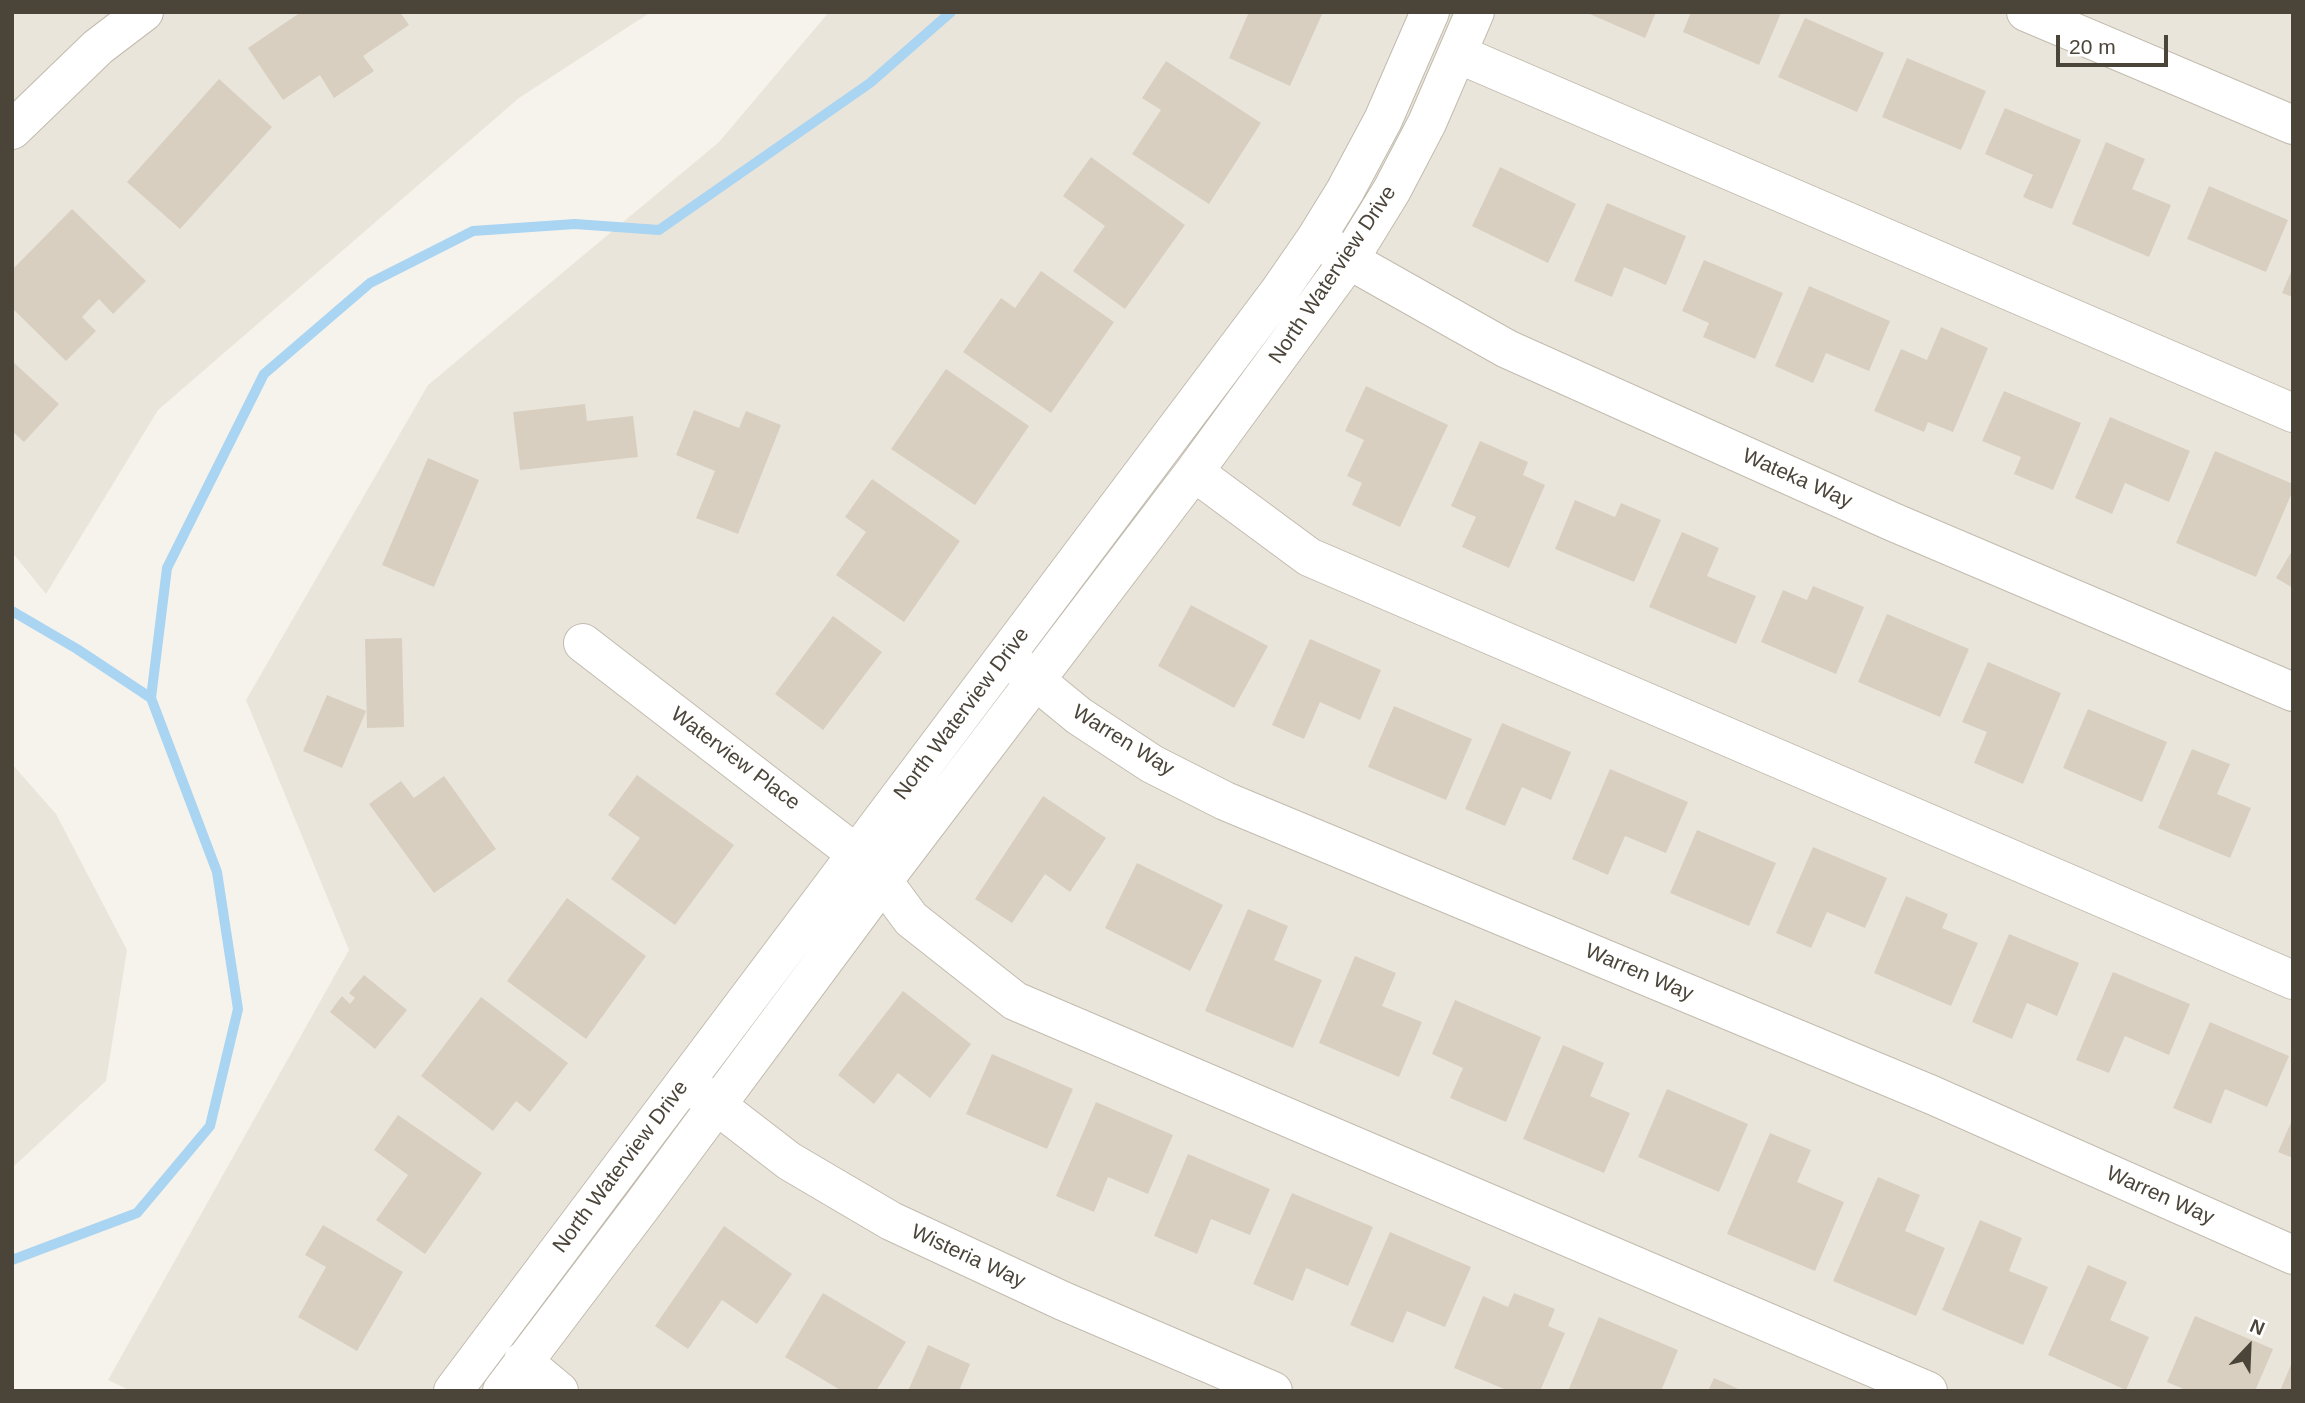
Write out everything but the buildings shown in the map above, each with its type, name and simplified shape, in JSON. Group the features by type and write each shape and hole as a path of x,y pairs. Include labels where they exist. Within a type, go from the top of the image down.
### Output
{"street":[{"path":"12,130 98,47 144,12"},
{"name":"North Waterview Drive","path":"453,1391 1317,238 1383,120 1430,12"},
{"name":"North Waterview Drive","path":"512,1376 883,881 1195,472 1349,260 1392,190 1427,123 1475,12"},
{"path":"2026,12 2293,125"},
{"path":"1458,54 2293,413"},
{"name":"Wateka Way","path":"1317,238 1349,260 1507,349 1893,522 2293,692"},
{"path":"1195,472 1309,557 2293,980"},
{"name":"Waterview Place","path":"583,643 855,853 883,881 911,919 1015,1002 1927,1391"},
{"name":"Warren Way","path":"1006,656 1079,716 1152,764 1226,801 1932,1095 2293,1255"},
{"name":"Wisteria Way","path":"687,1081 789,1161 891,1221 1063,1301 1273,1391"},
{"path":"512,1376 559,1391"}],"shaded area":[{"path":"12,12 651,12 519,98 158,410 46,594 12,552"},
{"path":"829,12 2293,12 2293,1391 131,1391 108,1380 349,950 246,700 428,385 719,142"},
{"path":"12,764 56,814 127,950 106,1081 12,1168"}],"waterway":[{"path":"12,1260 137,1213 210,1126 238,1009 217,872 151,698 167,568 264,374 370,283 473,231 575,224 659,230 870,83 951,12"},
{"path":"12,611 77,649 151,698"}]}
